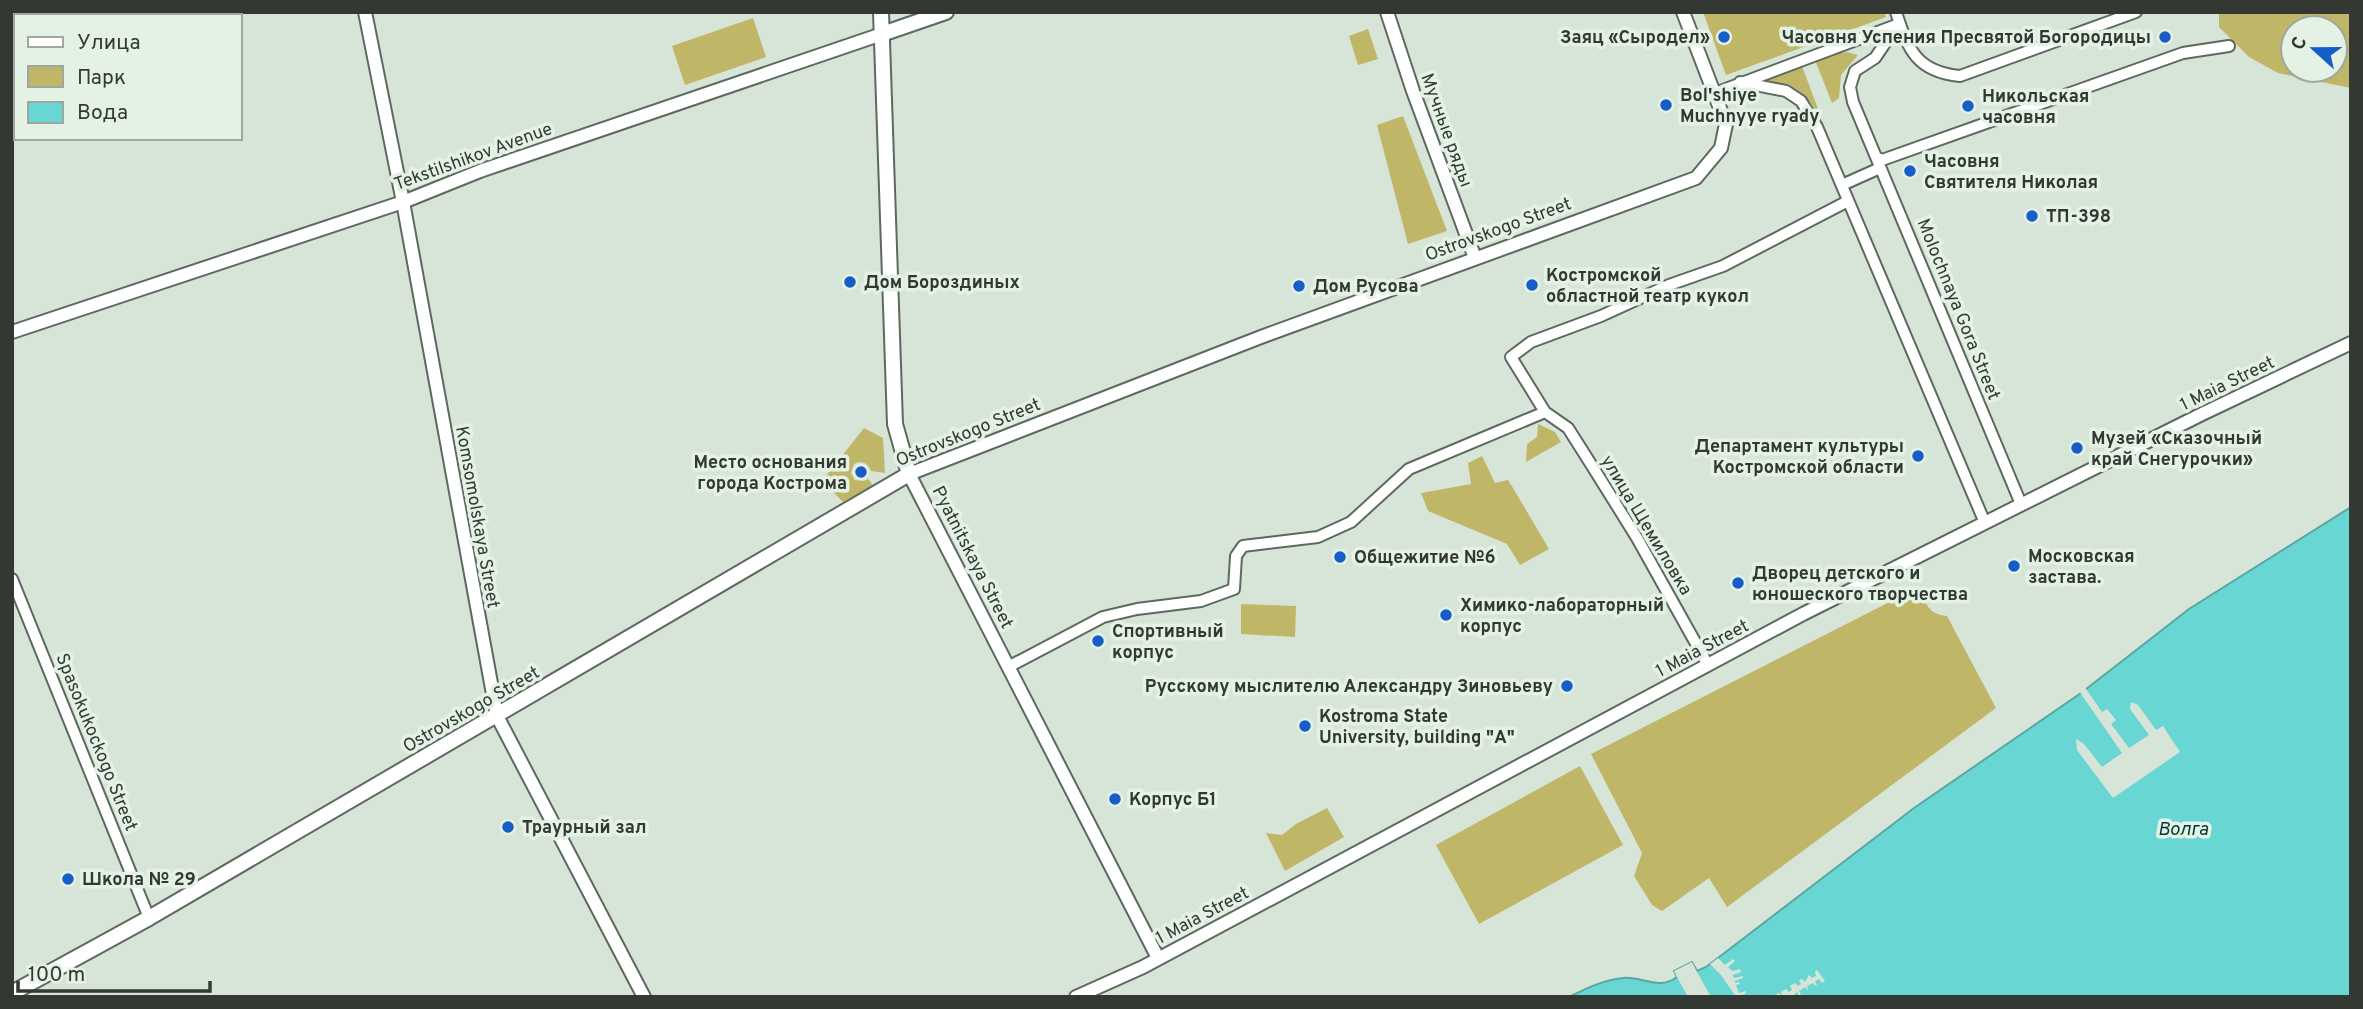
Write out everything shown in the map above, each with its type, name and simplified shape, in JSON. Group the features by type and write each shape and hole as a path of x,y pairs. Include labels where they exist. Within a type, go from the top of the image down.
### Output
{"main road":[{"name":"Pyatnitskaya Street","path":"881,12 895,424 909,474"},
{"name":"Tekstilshikov Avenue","path":"882,34 946,12"},
{"name":"Ostrovskogo Street","path":"12,993 149,918 909,474"}],"street":[{"name":"Komsomolskaya Street","path":"365,12 404,202 497,716 644,997"},
{"name":"Мучные ряды","path":"1387,12 1413,91 1475,258"},
{"path":"1683,12 1715,93 1897,18 1912,53 1921,64 1940,74 1960,76 2136,12"},
{"name":"Molochnaya Gora Street","path":"1897,18 1875,58 1855,71 1850,87 1853,102 2021,505"},
{"name":"Tekstilshikov Avenue","path":"12,332 404,202 480,171 882,34"},
{"path":"1842,185 1882,160 2183,53 2229,46"},
{"path":"1740,82 1786,91 1801,101 1817,127 1985,523"},
{"name":"Ostrovskogo Street","path":"909,474 1236,347 1696,178 1721,148 1726,124 1715,93"},
{"name":"улица Щемиловка","path":"1708,665 1637,538 1588,458 1568,428 1545,412 1511,357 1531,342 1723,266 1848,201"},
{"name":"1 Maia Street","path":"1076,997 1158,958 1708,665 2202,414 2351,343"},
{"path":"1008,667 1103,617 1138,609 1200,601 1234,589 1236,556 1243,546 1318,537 1351,522 1409,469 1545,412"},
{"name":"Pyatnitskaya Street","path":"909,474 1158,958"},
{"name":"Spasokukoсkogo Street","path":"12,579 149,918"}],"green space":[{"path":"1703,12 1884,12 1886,17 1726,75"},
{"path":"2219,12 2351,12 2351,88 2332,84 2349,84 2349,14 2279,14 2279,73 2249,57 2219,27"},
{"path":"753,18 766,57 685,85 672,46"},
{"path":"1368,29 1378,59 1358,65 1349,36"},
{"path":"1847,52 1858,55 1841,75 1839,98 1832,103 1815,60"},
{"path":"1802,66 1818,109 1797,90 1767,79"},
{"path":"1403,116 1447,231 1408,244 1377,125"},
{"path":"1538,424 1555,432 1561,442 1526,462 1527,444 1537,437"},
{"path":"864,428 883,438 885,473 871,471 864,463 854,464 851,473 855,480 868,479 873,485 843,502 822,481"},
{"path":"1482,456 1495,483 1508,480 1549,549 1520,565 1507,544 1428,511 1421,493 1471,484 1468,463"},
{"path":"1919,587 1931,610 1947,616 1996,708 1727,907 1709,878 1662,911 1652,905 1634,876 1642,853 1591,754"},
{"path":"1241,604 1296,606 1295,637 1241,634"},
{"path":"1580,766 1623,845 1479,924 1436,845"},
{"path":"1327,808 1344,837 1285,871 1266,833 1282,835 1296,824"}],"water":[{"name":"Волга","path":"2351,507 2351,997 1569,997 1616,979 1630,978 1663,983 1677,977 1674,971 1692,962 1697,971 1706,967 1914,808 2081,693 2189,609"}],"pier":[{"path":"2084,686 2102,712 2107,709 2116,720 2111,724 2129,748 2149,735 2130,709 2131,702 2138,705 2156,730 2163,726 2180,752 2113,798 2077,750 2076,739 2084,744 2102,767 2122,753 2079,691"},
{"path":"1718,958 1725,965 1733,959 1735,961 1728,967 1732,971 1740,969 1741,972 1733,975 1734,978 1743,976 1735,983 1740,984 1736,985 1739,993 1746,991 1743,997 1736,997 1710,964"},
{"path":"1692,962 1711,997 1688,997 1677,977 1674,971"},
{"path":"1817,970 1825,981 1822,983 1819,979 1815,982 1816,986 1813,983 1807,986 1808,991 1805,987 1799,991 1799,996 1797,992 1791,997 1776,997 1779,993 1782,996 1781,992 1786,989 1789,992 1792,990 1790,986 1795,983 1798,986 1801,984 1799,980 1805,982 1809,975 1812,978 1816,976"}],"place":[{"name":"Заяц «Сыродел»","path":"1724,37"},
{"name":"Часовня Успения Пресвятой Богородицы","path":"2165,37"},
{"name":"Bol'shiye Muchnyye ryady","path":"1666,105"},
{"name":"Никольская часовня","path":"1968,106"},
{"name":"Часовня Святителя Николая","path":"1910,171"},
{"name":"ТП-398","path":"2032,216"},
{"name":"Дом Бороздиных","path":"850,282"},
{"name":"Костромской областной театр кукол","path":"1532,285"},
{"name":"Дом Русова","path":"1299,286"},
{"name":"Музей «Сказочный край Снегурочки»","path":"2077,448"},
{"name":"Департамент культуры Костромской области","path":"1918,456"},
{"name":"Место основания города Кострома","path":"861,472"},
{"name":"Общежитие №6","path":"1340,557"},
{"name":"Московская застава.","path":"2014,566"},
{"name":"Дворец детского и юношеского творчества","path":"1738,583"},
{"name":"Химико-лабораторный корпус","path":"1446,615"},
{"name":"Спортивный корпус","path":"1098,641"},
{"name":"Русскому мыслителю Александру Зиновьеву","path":"1567,686"},
{"name":"Kostroma State University, building \"A\"","path":"1305,726"},
{"name":"Корпус Б1","path":"1115,799"},
{"name":"Траурный зал","path":"508,827"},
{"name":"Школа № 29","path":"68,879"}]}
